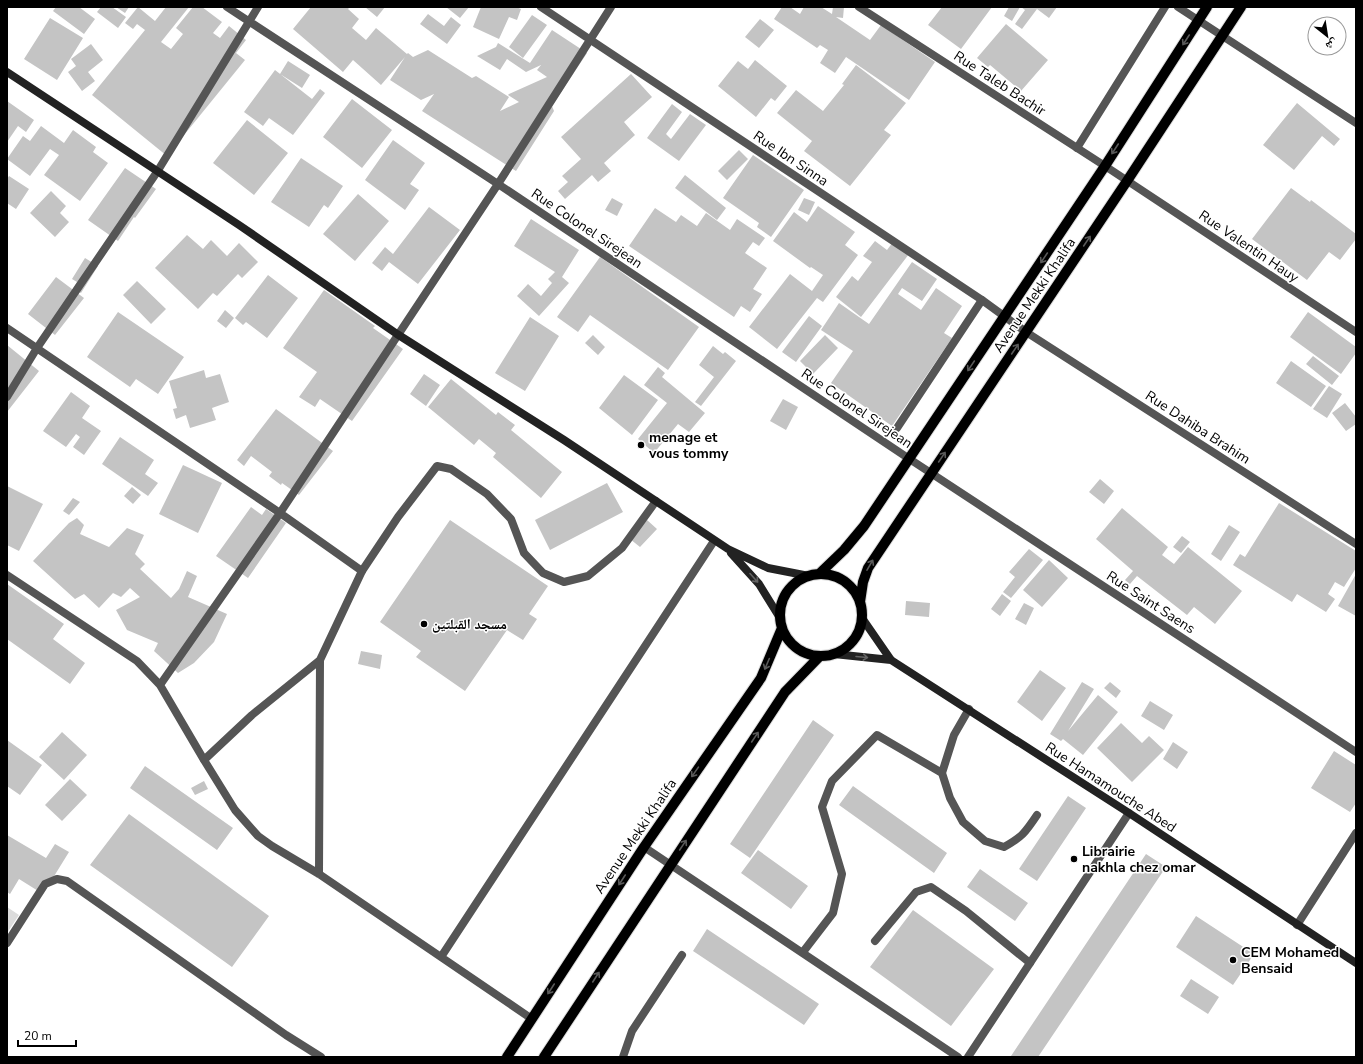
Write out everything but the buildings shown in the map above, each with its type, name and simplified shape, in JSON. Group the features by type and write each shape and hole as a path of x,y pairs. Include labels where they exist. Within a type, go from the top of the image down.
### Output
{"main road":[{"name":"Avenue Mekki Khalifa","path":"814,575 844,550 864,526 908,458 1105,166 1207,7"},
{"name":"Avenue Mekki Khalifa","path":"860,602 863,582 868,568 1127,181 1241,7"},
{"path":"7,72 239,225 397,334 564,440 728,549 768,568 814,575 830,575 849,585 860,602 862,618 860,630 854,640 845,649 834,654"},
{"path":"728,549 759,584 781,623 786,637 796,648 809,655 818,656 834,654 891,660"},
{"path":"781,623 781,607 784,596 799,580 814,575"},
{"path":"862,618 891,660"},
{"name":"Avenue Mekki Khalifa","path":"507,1057 644,847 760,678 781,623"},
{"path":"544,1057 785,692 818,656"},
{"name":"Rue Hamamouche Abed","path":"891,660 1129,813 1356,963"}],"street":[{"name":"Rue Colonel Sirejean","path":"227,7 498,184 931,473"},
{"path":"7,396 37,348 157,172 248,21 258,7"},
{"name":"Rue Ibn Sinna","path":"541,7 982,300 1026,332"},
{"path":"160,685 280,513 397,334 498,184 612,7"},
{"name":"Rue Taleb Bachir","path":"859,7 1127,181"},
{"path":"1077,148 1165,7"},
{"path":"1178,7 1356,123"},
{"name":"Rue Valentin Hauy","path":"1127,181 1356,332"},
{"path":"897,428 982,300"},
{"path":"7,328 280,513 362,571"},
{"name":"Rue Dahiba Brahim","path":"1026,332 1356,544"},
{"path":"319,874 320,660 362,571 398,517 437,466 450,469 487,494 511,518 524,553 543,573 564,582 588,576 622,548 656,501"},
{"name":"Rue Saint Saens","path":"931,473 1356,752"},
{"path":"441,957 714,540"},
{"path":"7,575 137,661 160,685 235,810 258,836 319,874 532,1019"},
{"path":"204,760 252,715 320,660"},
{"path":"969,709 954,734 942,773 950,798 963,822 985,841 1004,848 1018,839 1026,831 1037,815"},
{"path":"803,952 833,913 842,874 822,807 832,782 876,735 942,773"},
{"path":"968,1057 1129,813"},
{"path":"1297,925 1356,833"},
{"path":"644,847 958,1057"},
{"path":"7,943 45,884 57,879 67,880 280,1030 321,1057"},
{"path":"875,941 916,892 931,888 966,911 1030,963"},
{"path":"623,1057 632,1030 682,955"}],"shaded area":[{"path":"7,907 19,915 7,933"}],"place":[{"name":"menage et vous tommy","path":"641,445"},
{"name":"مسجد القبلتين","path":"424,624"},
{"name":"Librairie nakhla chez omar","path":"1074,859"},
{"name":"CEM Mohamed Bensaid","path":"1233,960"}]}
